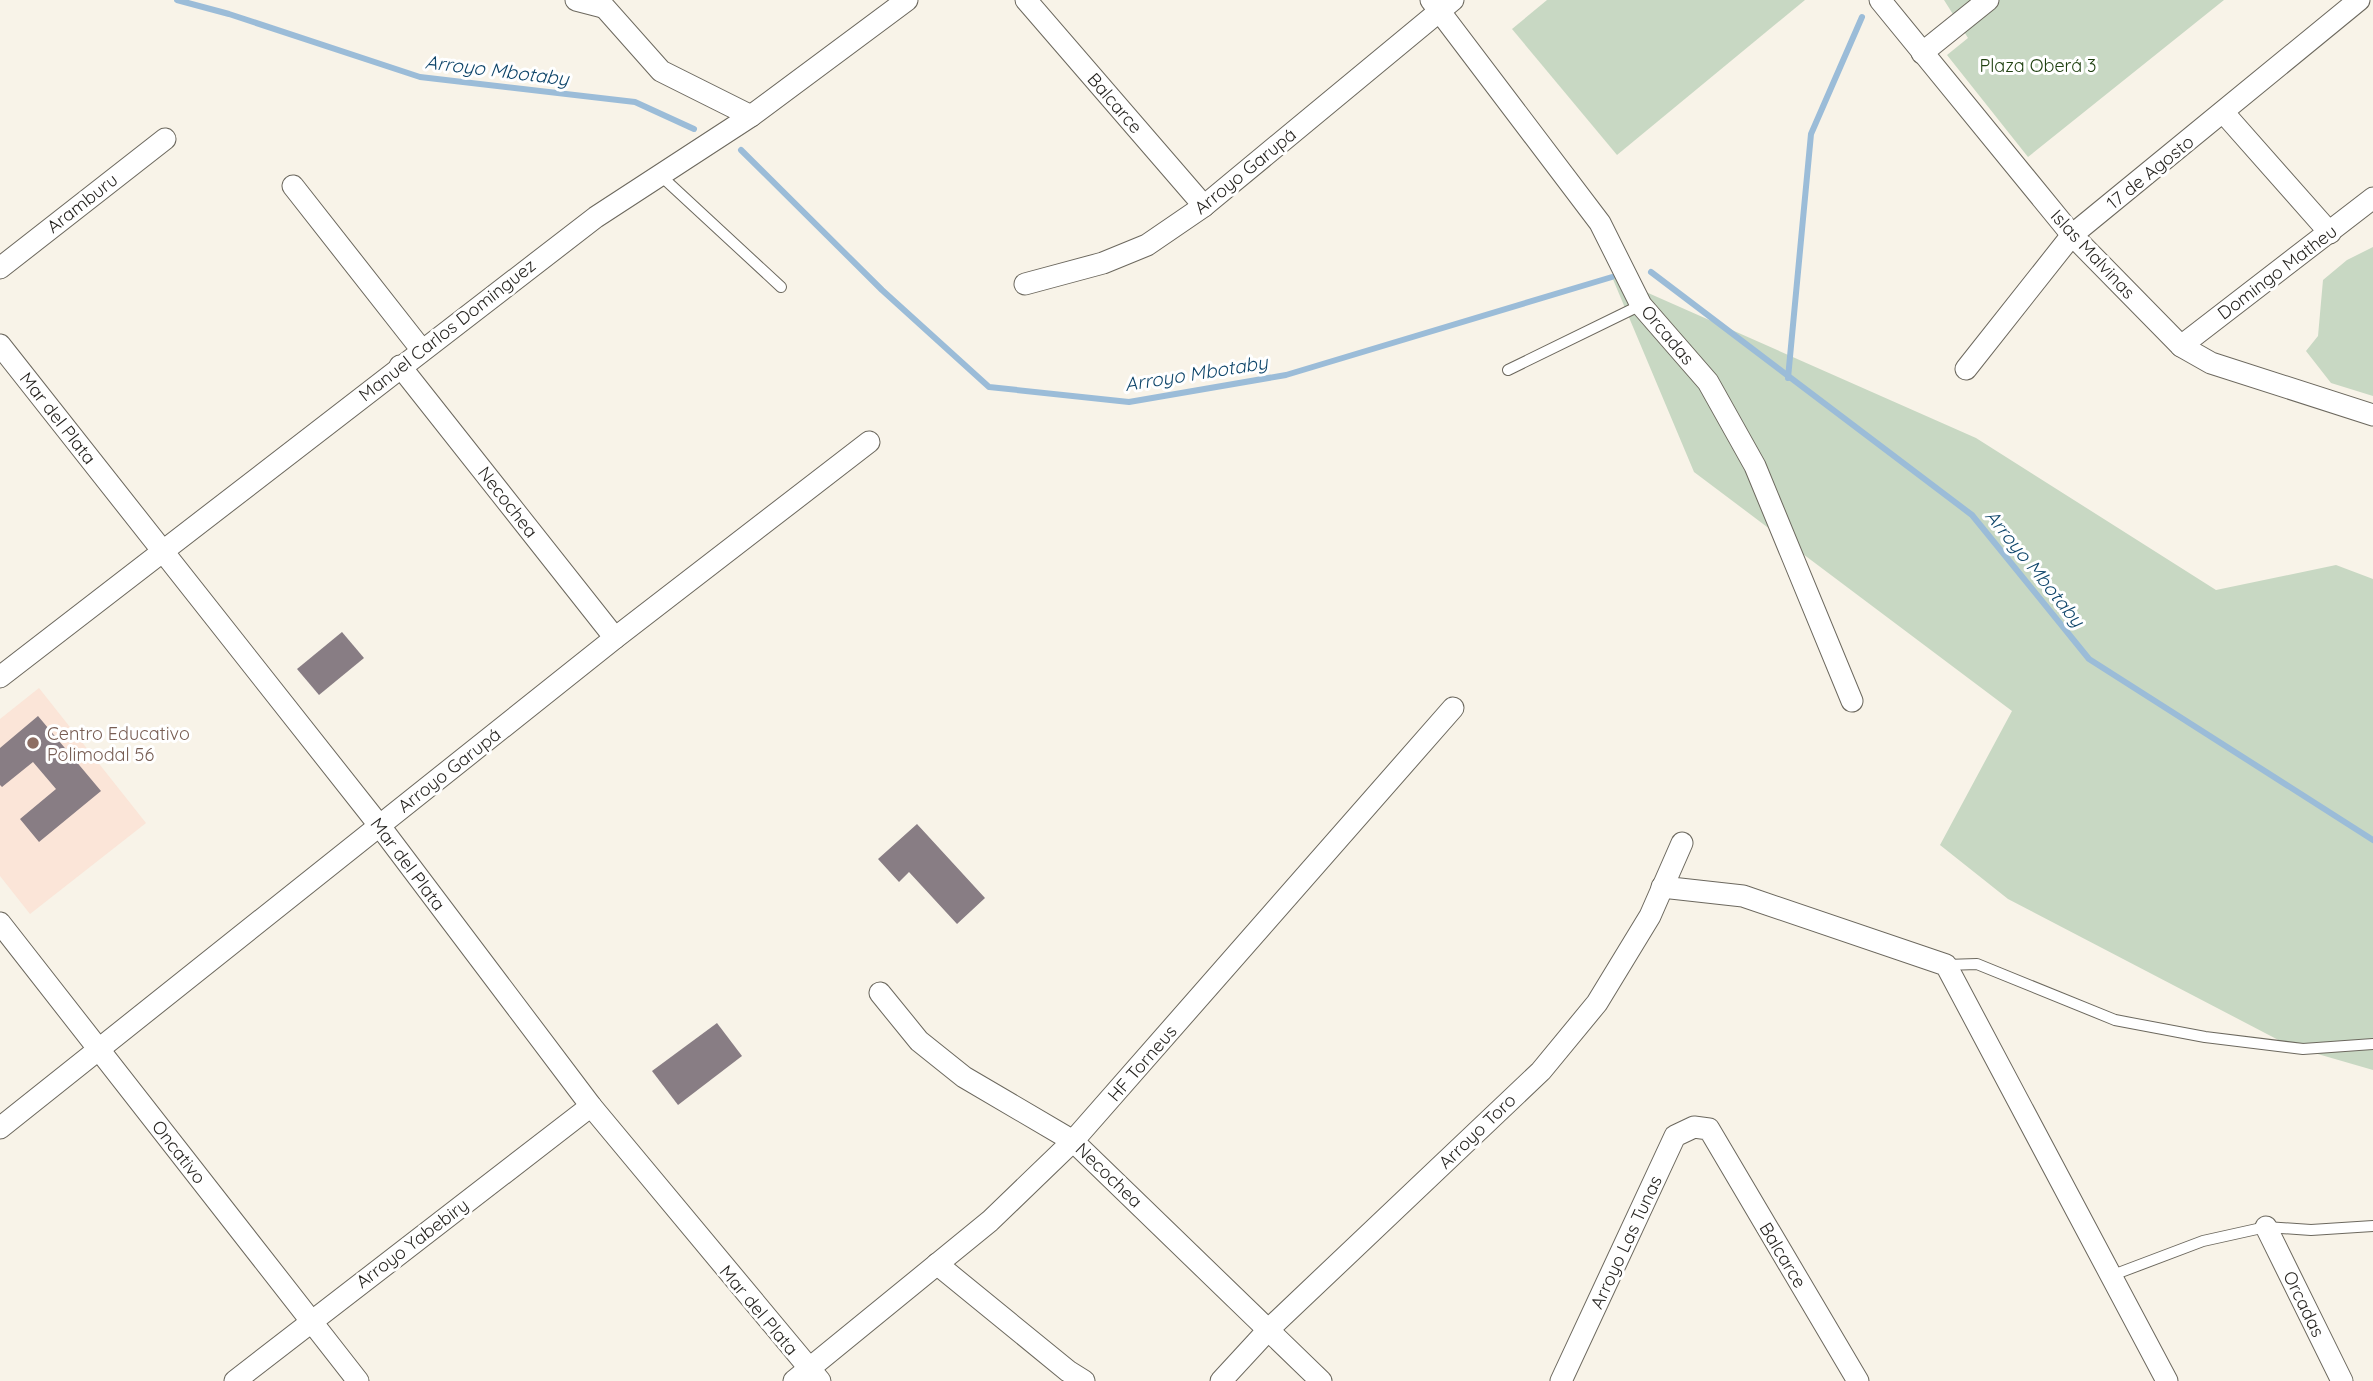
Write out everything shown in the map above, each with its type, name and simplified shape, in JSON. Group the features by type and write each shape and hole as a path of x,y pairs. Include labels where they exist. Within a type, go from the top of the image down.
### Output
{"street":[{"path":"576,0 600,3 661,71 751,116"},
{"name":"Manuel Carlos Dominguez","path":"0,677 596,216 751,116 907,0"},
{"name":"Balcarce","path":"1026,0 1204,206"},
{"name":"Islas Malvinas","path":"1880,0 2072,235 2181,346 2211,363 2373,415"},
{"path":"1922,53 1988,0"},
{"name":"17 de Agosto","path":"1966,369 2072,235 2223,112 2333,8 2359,0"},
{"name":"Arroyo Garupá","path":"1025,284 1103,263 1147,245 1204,206 1441,4"},
{"name":"Orcadas","path":"1441,4 1600,223 1641,304 1708,382 1755,466 1853,701"},
{"path":"2223,112 2330,233"},
{"name":"Aramburu","path":"0,268 165,139"},
{"path":"293,186 421,349"},
{"name":"Domingo Matheu","path":"2181,346 2373,198"},
{"name":"Mar del Plata","path":"0,345 379,825 591,1106 808,1377"},
{"name":"Necochea","path":"400,366 615,638"},
{"name":"Arroyo Garupá","path":"0,1128 615,638 869,442"},
{"name":"HF Torneus","path":"808,1377 990,1221 1073,1141 1453,708"},
{"name":"Arroyo Toro","path":"1221,1381 1268,1330 1541,1071 1597,1003 1650,916 1682,843"},
{"path":"1662,887 1743,896 1946,965 2167,1381"},
{"name":"Oncativo","path":"0,923 358,1381"},
{"name":"Necochea","path":"880,993 919,1041 964,1077 1073,1141 1321,1381"},
{"name":"Arroyo Yabebiry","path":"235,1381 591,1106"},
{"name":"Arroyo Las Tunas","path":"1561,1381 1675,1136 1694,1127 1709,1129"},
{"name":"Balcarce","path":"1709,1129 1858,1381"},
{"name":"Orcadas","path":"2266,1227 2342,1381"},
{"path":"937,1264 1068,1371 1084,1381"}],"lane":[{"path":"660,175 781,287"},
{"path":"1508,370 1641,304"},
{"path":"1946,965 1977,964 2115,1020 2205,1037 2303,1049 2373,1044"},
{"path":"2113,1275 2203,1241 2266,1227 2311,1230 2373,1226"}],"shaded area":[{"path":"39,688 146,823 30,914 0,876 0,719"}],"green space":[{"path":"1547,0 1805,0 1617,155 1512,29"},
{"name":"Plaza Oberá 3","path":"1944,0 2224,0 2028,157 1947,55 1968,38"},
{"path":"2373,247 2373,396 2331,383 2306,351 2318,336 2323,280 2347,260"},
{"path":"1612,277 1976,438 2216,590 2336,565 2373,579 2373,1070 2290,1046 2008,899 1940,845 2012,711 1694,472"}],"building":[{"path":"342,632 364,658 319,695 297,669"},
{"path":"38,716 101,791 39,842 20,819 56,789 33,762 2,787 0,785 0,748"},
{"path":"917,824 985,898 957,924 909,872 899,882 878,859"},
{"path":"717,1023 742,1056 678,1105 652,1071"}],"waterway":[{"name":"Arroyo Mbotaby","path":"177,0 229,14 420,77 635,102 694,129"},
{"path":"1788,378 1811,134 1862,17"},
{"name":"Arroyo Mbotaby","path":"741,150 882,290 989,387 1129,402 1286,375 1612,277"},
{"name":"Arroyo Mbotaby","path":"1651,272 1972,515 2089,659 2373,840"}],"place":[{"name":"Centro Educativo Polimodal 56","path":"33,743"}]}
